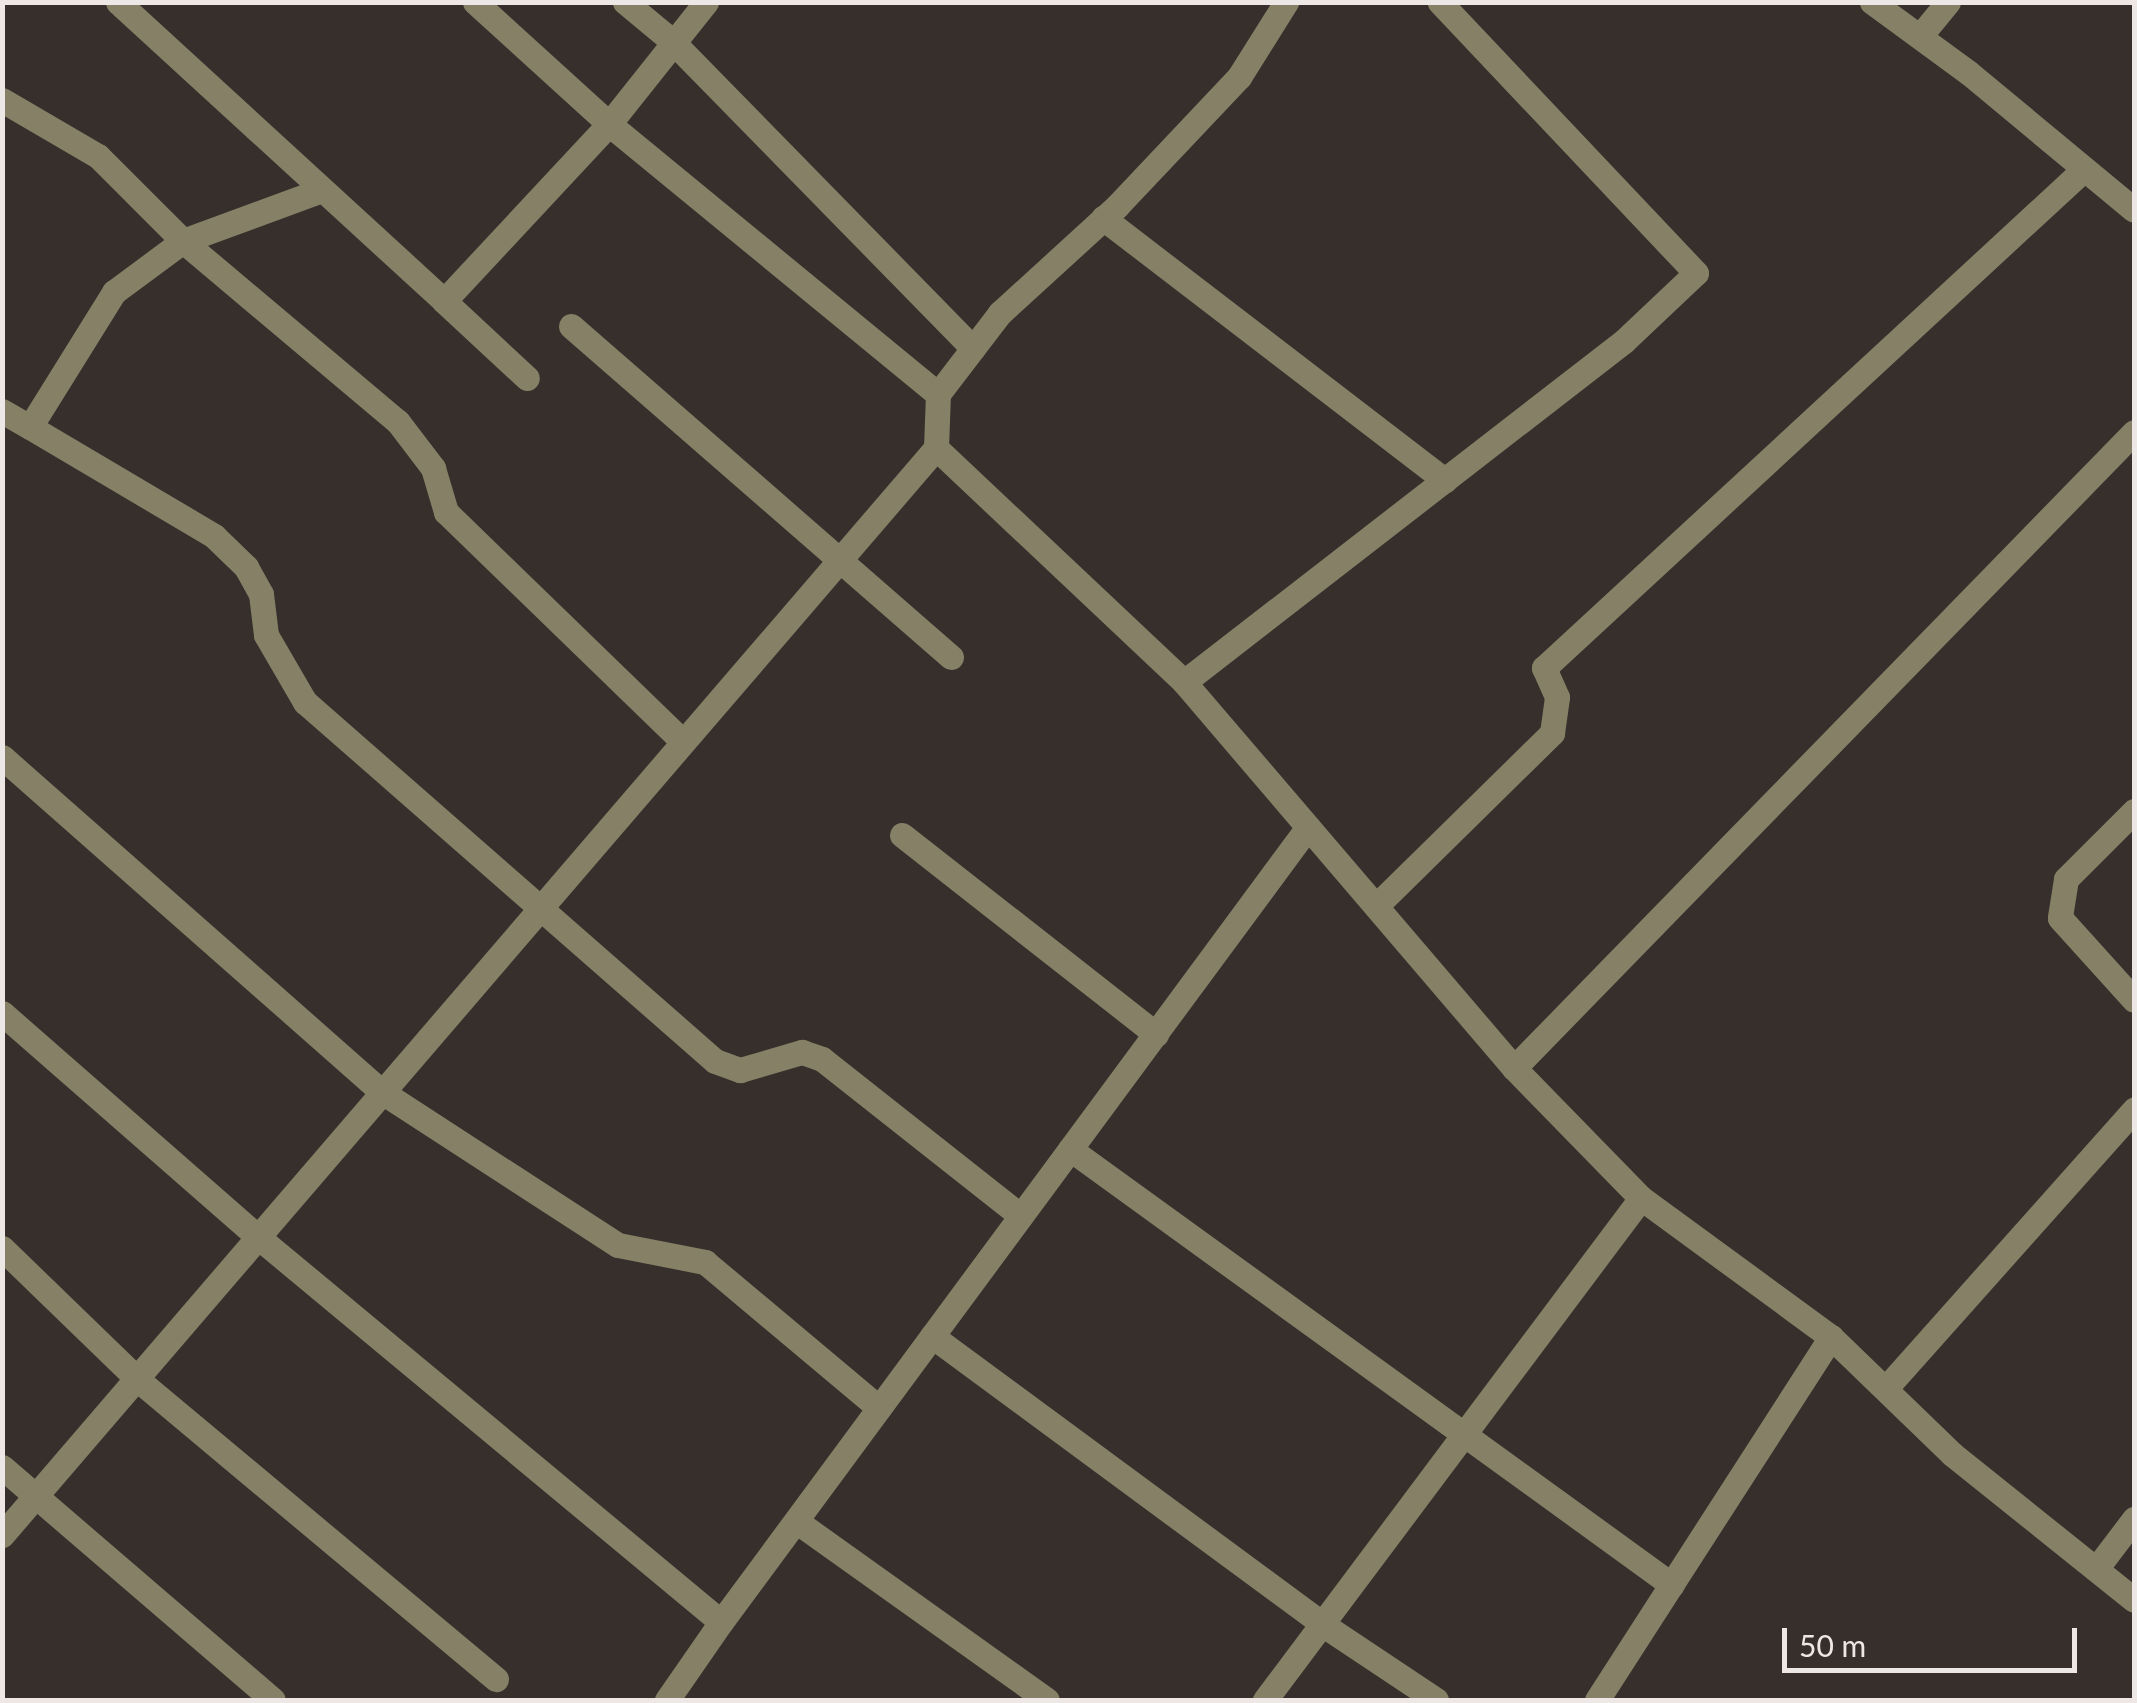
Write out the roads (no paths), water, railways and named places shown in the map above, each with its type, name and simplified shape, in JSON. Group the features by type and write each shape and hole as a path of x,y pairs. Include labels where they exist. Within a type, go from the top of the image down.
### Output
{"street":[{"path":"118,2 527,378"},
{"path":"475,2 609,124 938,394"},
{"path":"625,2 672,41 973,348"},
{"path":"444,302 609,124 706,2"},
{"path":"2,1534 936,448 938,394 1000,313 1103,218 1239,77 1286,2"},
{"path":"1184,682 1624,342 1696,273 1440,2"},
{"path":"1872,2 1920,36 2081,172 2134,210"},
{"path":"1920,36 1948,2"},
{"path":"2,100 98,156 183,241 398,422 433,468 446,512 683,742"},
{"path":"1376,906 1552,734 1557,697 1544,668 2081,172"},
{"path":"30,427 114,292 183,241 320,190"},
{"path":"1103,218 1445,480"},
{"path":"570,326 842,556 951,657"},
{"path":"2,411 214,536 246,567 261,594 266,635 305,702 543,905 716,1061 740,1070 802,1052 822,1058 1021,1216"},
{"path":"1514,1068 2134,432"},
{"path":"936,448 1184,682 1514,1068 1640,1198 1832,1337 1952,1454 2134,1600"},
{"path":"2,757 382,1092 618,1245 705,1262 879,1408"},
{"path":"2134,811 2066,879 2060,908 2084,952 2134,1000"},
{"path":"667,1700 1308,827"},
{"path":"902,835 1156,1034"},
{"path":"2,1013 258,1237 721,1622"},
{"path":"1886,1388 2134,1110"},
{"path":"1070,1149 1462,1437 1672,1585"},
{"path":"1265,1700 1640,1198"},
{"path":"2,1248 137,1378 496,1679"},
{"path":"932,1336 1322,1624 1436,1700"},
{"path":"1597,1700 1832,1337"},
{"path":"2,1467 273,1700"},
{"path":"796,1520 1047,1700"},
{"path":"2096,1569 2134,1520"}]}
